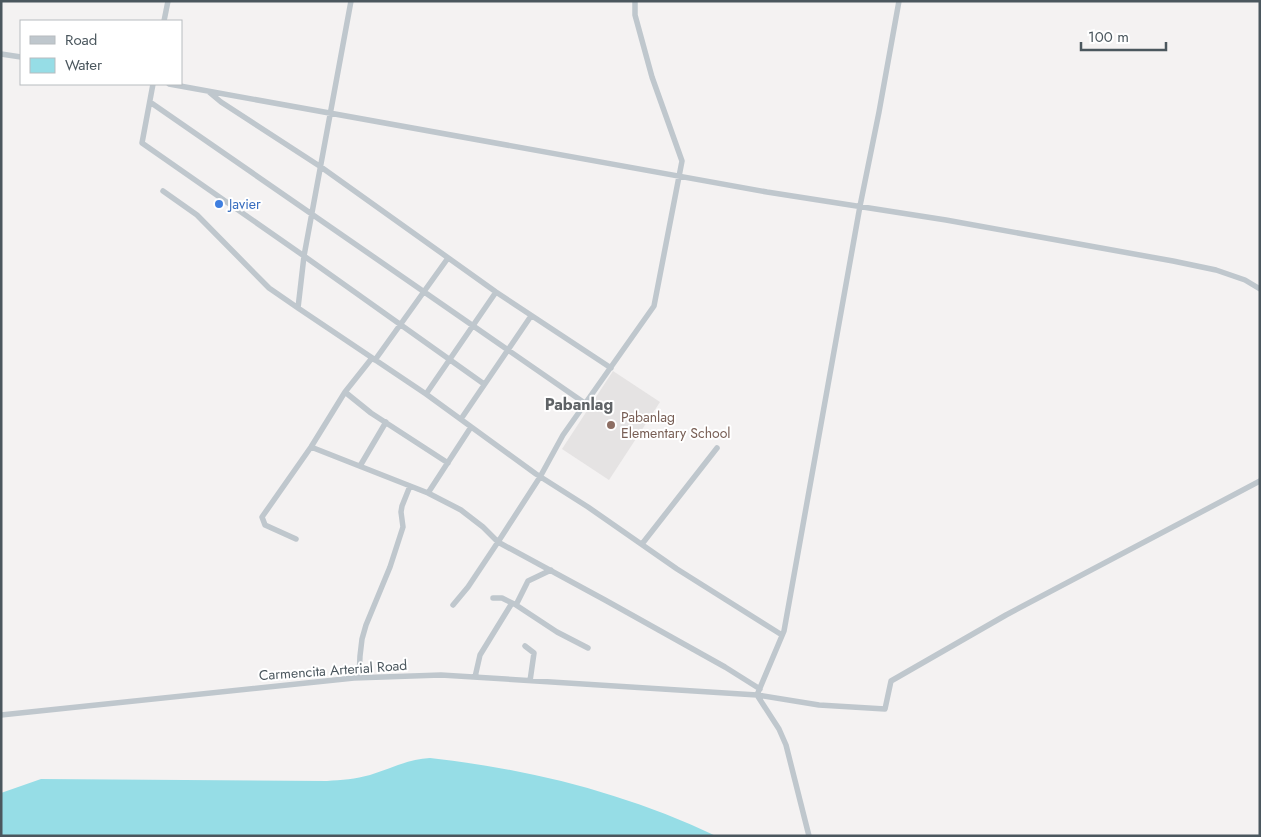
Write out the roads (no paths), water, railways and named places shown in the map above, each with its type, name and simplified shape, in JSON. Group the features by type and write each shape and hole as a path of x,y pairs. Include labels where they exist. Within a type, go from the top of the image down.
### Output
{"street":[{"path":"164,20 168,1"},
{"path":"298,308 304,256 332,113 351,1"},
{"path":"453,605 468,587 498,542 540,477 563,435 654,306 682,161 652,77 635,15 635,1"},
{"path":"759,692 782,635 899,1"},
{"path":"1,54 20,57"},
{"path":"153,85 142,144 484,384"},
{"path":"175,85 767,192 1002,230 1173,261 1216,270 1246,280 1260,289"},
{"path":"208,91 221,102 321,167 496,292 611,368"},
{"path":"150,102 586,404"},
{"path":"163,191 197,215 269,288 426,394 540,477 588,507 678,569 782,635"},
{"path":"296,539 265,525 262,517 311,447 345,392 400,324 448,258"},
{"path":"426,394 496,292"},
{"path":"461,419 531,316"},
{"path":"345,392 371,413 448,463"},
{"path":"360,466 386,422"},
{"path":"428,493 471,427"},
{"path":"311,447 428,493 461,510 484,527 498,542 718,663 759,692 786,745 809,836"},
{"path":"642,544 717,448"},
{"name":"Carmencita Arterial Road","path":"1,715 359,678 441,675 759,692 819,705 885,709 891,681 1006,615 1260,480"},
{"path":"359,678 362,638 390,568 403,526 400,512 410,486"},
{"path":"475,677 480,655 528,582 551,570"},
{"path":"492,598 502,598 514,604 557,632 588,648"},
{"path":"525,646 534,653 530,680"}],"water":[{"path":"430,758 504,769 576,785 647,807 716,836 1,836 1,793 41,779 327,781 365,776 407,762"}],"place":[{"name":"Javier","path":"219,204"},
{"name":"Pabanlag Elementary School","path":"611,425"}],"district":[{"name":"Pabanlag","path":"579,404"}]}
